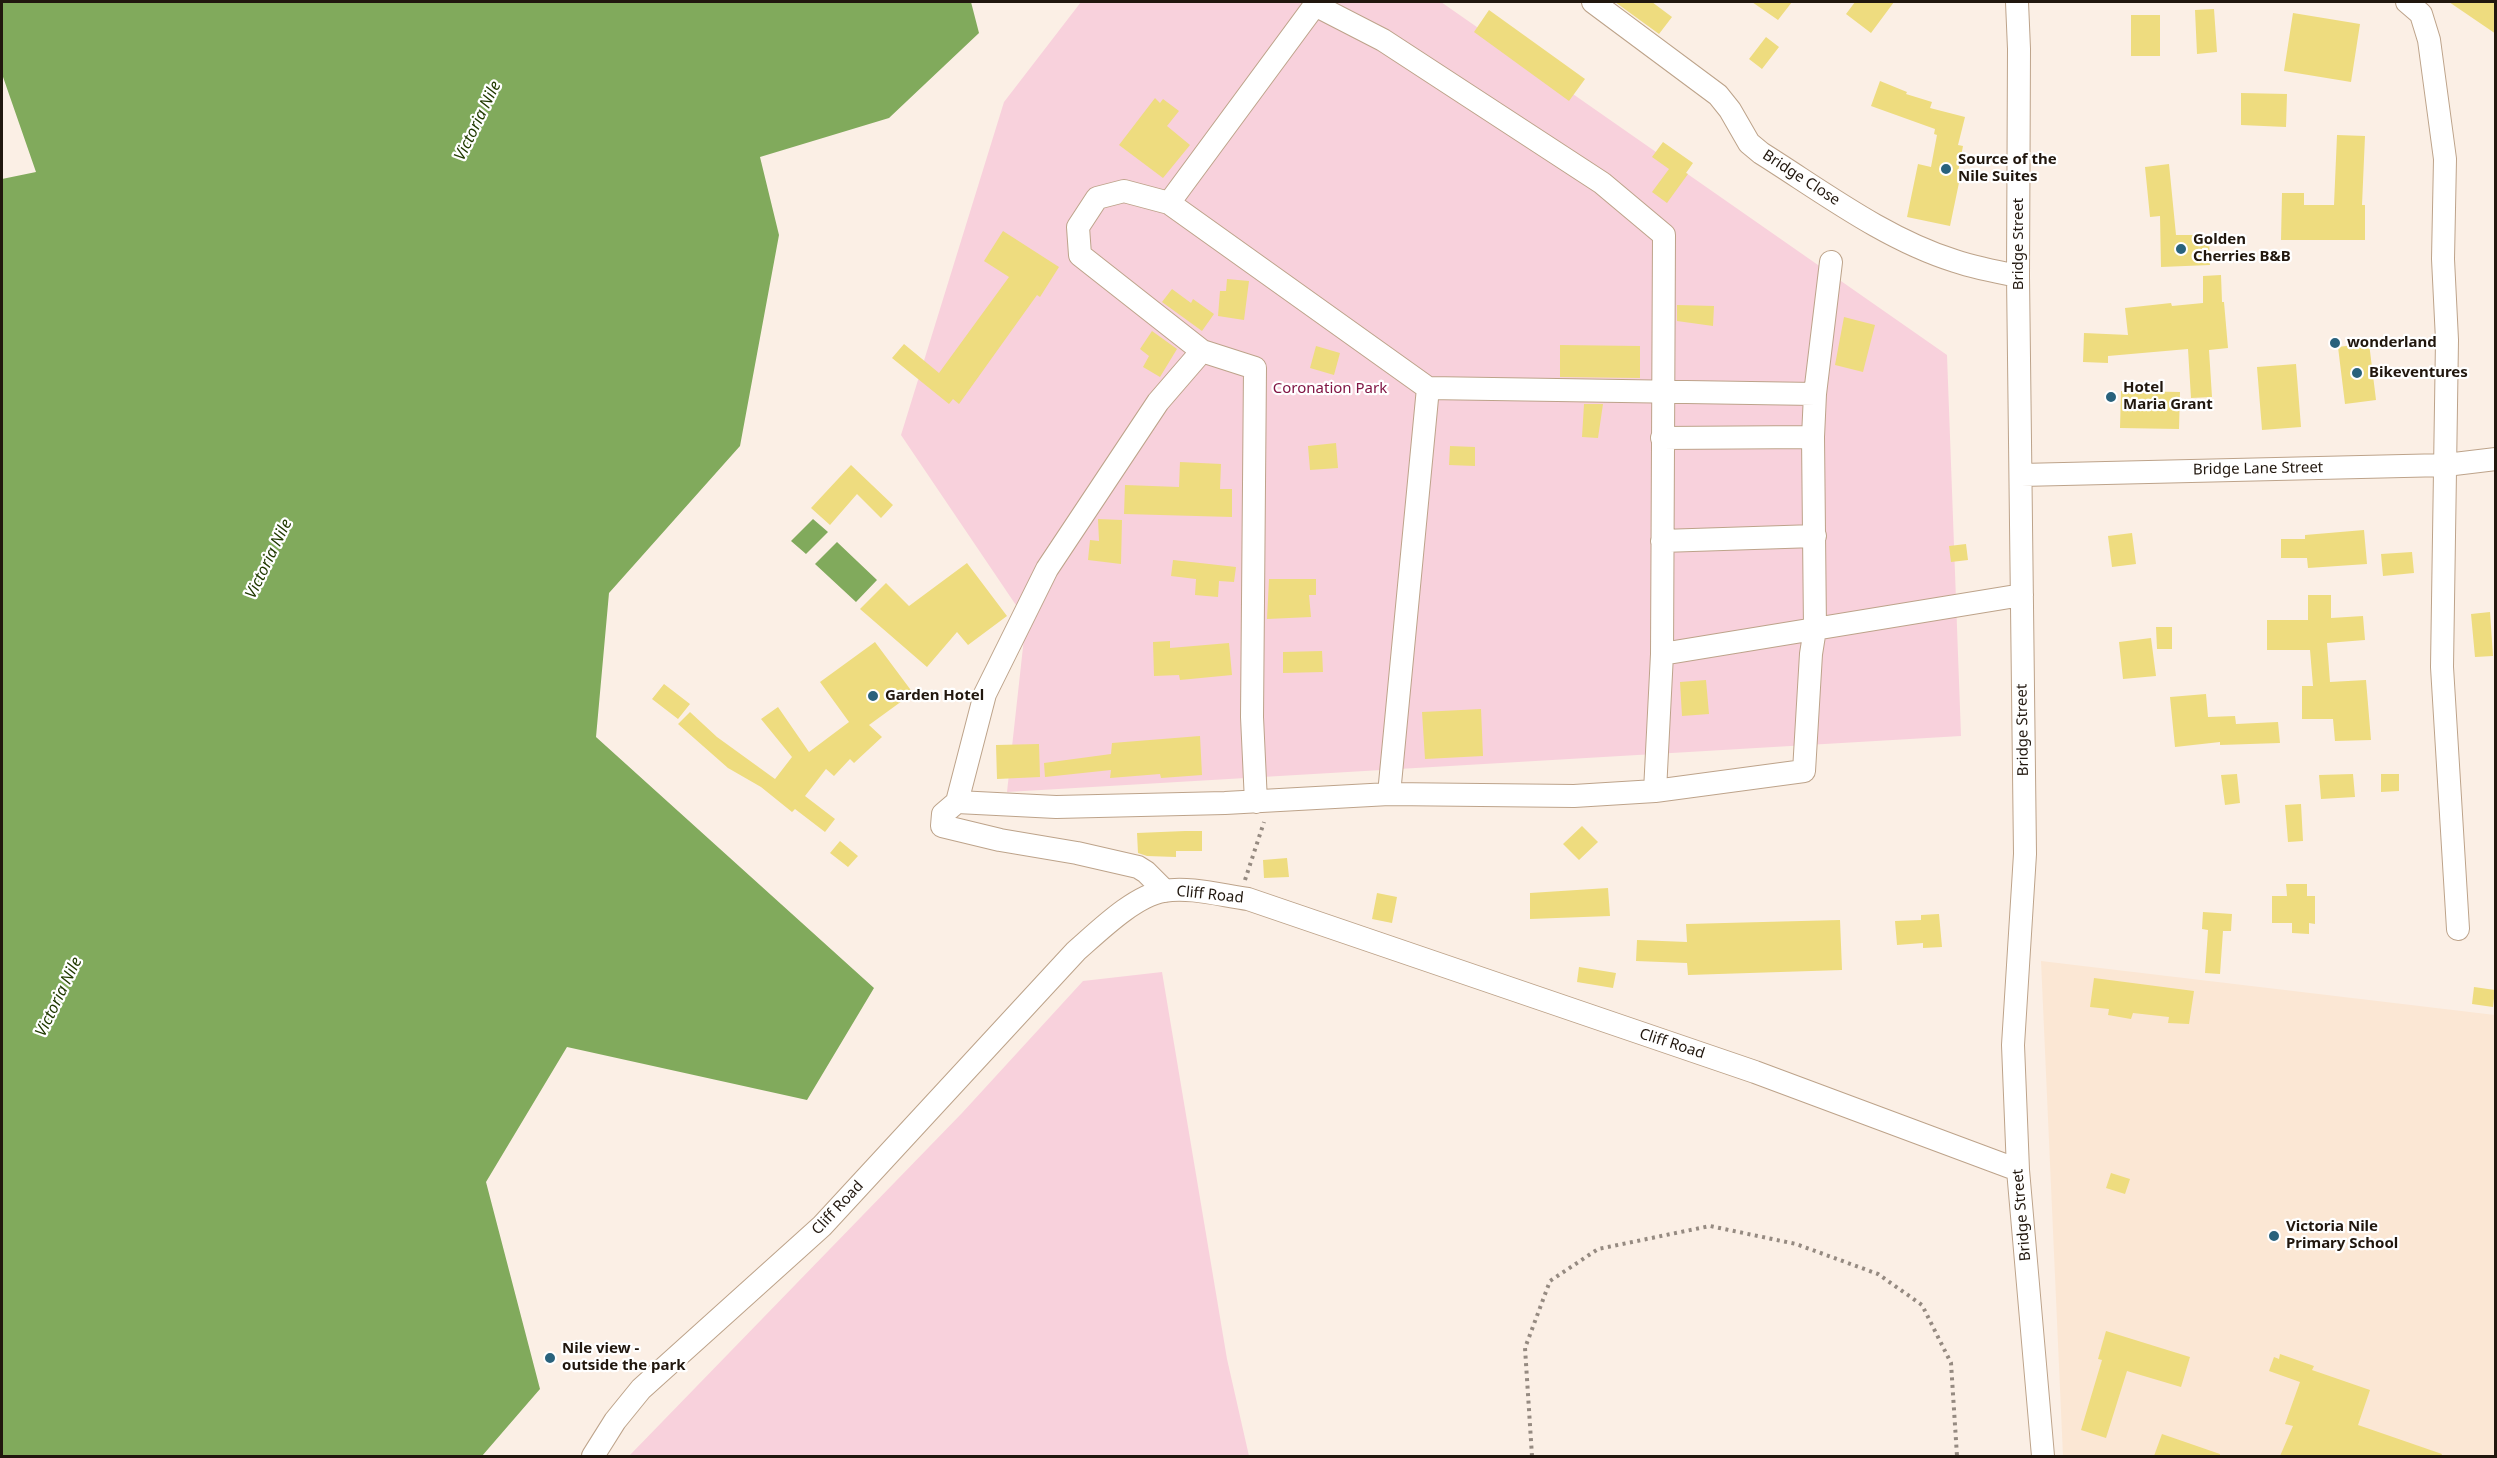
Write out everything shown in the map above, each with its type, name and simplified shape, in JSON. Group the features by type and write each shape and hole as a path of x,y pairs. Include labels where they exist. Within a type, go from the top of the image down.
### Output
{"street":[{"name":"Bridge Close","path":"1593,2 1718,95 1730,110 1749,143 1761,153 1855,212 1902,238 1953,261 2018,276"},
{"name":"Bridge Street","path":"2017,2 2025,854 2013,1045 2018,1170 2043,1456"},
{"path":"2407,2 2421,14 2429,40 2445,159 2443,259 2447,340 2442,667 2458,929"},
{"path":"1169,203 1316,5 1383,40 1592,176 1664,235 1662,654 1655,791"},
{"path":"1264,802 1252,717 1255,368 1202,351 1080,255 1077,227 1097,198 1124,191 1169,203 1428,388 1815,394"},
{"path":"957,802 1056,807 1264,802 1389,794 1574,796 1655,791 1804,771 1811,654 1815,629 1813,437 1815,394 1831,262"},
{"path":"1165,891 1138,867 1077,853 1000,840 942,826 943,814 957,802 985,694 1047,568 1158,402 1202,351"},
{"path":"1389,794 1428,388"},
{"path":"1662,438 1813,437"},
{"name":"Bridge Lane Street","path":"2021,475 2446,465 2496,459"},
{"path":"1662,541 1815,536"},
{"path":"1662,654 2022,595"},
{"name":"Cliff Road","path":"593,1456 615,1421 641,1389 822,1226 1076,951 1143,899 1165,891 1248,899 1755,1072 2018,1170"}],"path":[{"path":"1239,898 1264,802"},
{"path":"1532,1456 1525,1348 1550,1281 1598,1249 1710,1226 1797,1244 1878,1274 1922,1305 1951,1363 1957,1456"}],"shaded area":[{"name":"Victoria Nile Primary School","path":"2041,961 2495,1015 2495,1456 2063,1456"}],"green space":[{"name":"Coronation Park","path":"1081,2 1441,2 1947,355 1961,736 1007,792 1026,620 901,435 1004,102"},
{"path":"1162,972 1227,1359 1249,1456 629,1456 962,1113 1083,981"}],"water":[{"name":"Victoria Nile","path":"2,2 971,2 979,33 889,118 760,157 779,235 740,446 609,593 596,737 874,988 807,1100 567,1047 486,1182 540,1389 482,1456 2,1456 2,179 36,172 2,74"},
{"path":"813,519 828,532 806,554 791,541"},
{"path":"837,542 877,580 856,602 815,564"}],"building":[{"path":"1615,2 1652,2 1672,17 1659,34"},
{"path":"1752,2 1792,2 1778,20"},
{"path":"1855,2 1894,2 1871,33 1846,14"},
{"path":"2449,2 2496,2 2496,34"},
{"path":"2214,9 2217,52 2197,54 2195,10"},
{"path":"1489,10 1585,79 1569,101 1474,32"},
{"path":"2293,13 2360,24 2351,82 2284,71"},
{"path":"2131,15 2160,15 2160,56 2131,56"},
{"path":"1766,37 1779,47 1762,69 1749,59"},
{"path":"1880,81 1907,92 1906,94 1932,102 1930,108 1965,117 1958,145 1963,146 1958,172 1961,173 1950,226 1907,217 1918,164 1931,167 1937,135 1934,134 1935,129 1871,106"},
{"path":"2241,93 2287,94 2286,127 2241,125"},
{"path":"1155,98 1160,103 1163,99 1179,111 1167,126 1190,145 1163,178 1119,145"},
{"path":"2337,135 2365,136 2362,205 2365,205 2365,240 2281,240 2282,193 2304,193 2304,205 2334,205"},
{"path":"1663,142 1693,163 1686,173 1688,174 1667,203 1652,192 1669,169 1652,157"},
{"path":"2169,164 2176,235 2209,235 2210,265 2161,267 2160,216 2150,217 2145,167"},
{"path":"1003,231 1059,267 1040,297 1037,295 959,404 953,399 949,404 892,358 904,344 939,373 1009,277 984,261"},
{"path":"2221,275 2228,348 2209,350 2212,397 2191,398 2188,349 2108,356 2108,363 2083,362 2084,333 2128,335 2125,308 2171,303 2172,306 2203,303 2203,276"},
{"path":"1227,279 1249,281 1244,320 1218,316 1220,291 1226,291"},
{"path":"1172,289 1191,303 1193,299 1214,314 1202,331 1162,302"},
{"path":"1677,305 1714,306 1713,326 1677,321"},
{"path":"1844,317 1875,325 1863,372 1835,365"},
{"path":"1152,331 1177,349 1160,377 1143,367 1149,356 1140,349"},
{"name":"Bikeventures","path":"2369,343 2376,400 2345,404 2338,347"},
{"path":"1560,345 1640,346 1640,378 1560,377"},
{"path":"1316,346 1340,353 1334,375 1310,368"},
{"path":"2296,364 2301,427 2262,430 2257,367"},
{"path":"2121,391 2180,392 2179,429 2120,428"},
{"path":"1584,404 1603,404 1598,438 1582,437"},
{"path":"1336,443 1338,468 1310,470 1308,446"},
{"path":"1450,446 1475,447 1475,466 1449,465"},
{"path":"1180,462 1221,464 1220,489 1232,489 1232,517 1124,514 1125,485 1179,487"},
{"path":"851,465 893,505 881,518 857,494 830,525 811,508"},
{"path":"1098,519 1122,520 1121,564 1088,560 1090,540 1099,541"},
{"path":"2364,530 2367,564 2308,568 2307,558 2281,558 2281,539 2305,539 2305,535"},
{"path":"2132,533 2136,564 2112,567 2108,536"},
{"path":"1966,544 1968,560 1951,562 1949,546"},
{"path":"2412,552 2414,573 2383,576 2381,554"},
{"path":"1173,560 1236,567 1234,582 1219,581 1218,597 1195,595 1196,579 1171,576"},
{"path":"967,563 1007,616 968,645 957,632 927,667 860,609 886,583 909,606"},
{"path":"1269,579 1316,579 1316,595 1309,595 1311,617 1267,619"},
{"path":"2308,595 2331,595 2331,618 2363,616 2365,640 2327,643 2330,682 2366,680 2371,740 2335,741 2333,719 2302,719 2302,686 2313,686 2310,650 2267,650 2267,620 2308,620"},
{"path":"2490,612 2493,656 2475,657 2471,614"},
{"path":"2156,627 2172,627 2172,649 2157,649"},
{"path":"2151,638 2156,676 2123,679 2119,642"},
{"path":"1170,641 1170,648 1229,643 1232,675 1180,680 1179,675 1154,676 1153,642"},
{"path":"875,642 913,693 869,725 882,737 854,763 850,759 834,776 826,769 805,796 835,819 825,832 795,809 792,812 761,787 728,768 678,724 690,712 717,737 775,779 792,757 761,719 778,707 809,752 849,722 820,682"},
{"path":"1322,651 1323,672 1283,673 1283,652"},
{"path":"1706,680 1709,714 1682,716 1680,682"},
{"path":"664,684 690,704 678,719 652,699"},
{"path":"2206,694 2208,717 2235,716 2236,724 2278,722 2280,743 2220,745 2220,742 2175,747 2170,697"},
{"path":"1481,709 1483,756 1425,759 1422,712"},
{"path":"1200,736 1202,775 1161,778 1160,774 1110,778 1111,770 1045,777 1044,763 1111,754 1112,743"},
{"path":"1039,744 1040,777 997,779 996,745"},
{"path":"2237,774 2240,803 2225,805 2221,775"},
{"path":"2353,774 2355,797 2321,799 2319,775"},
{"path":"2381,774 2399,774 2399,791 2381,792"},
{"path":"2301,804 2303,841 2288,842 2285,805"},
{"path":"1582,826 1598,842 1579,860 1563,844"},
{"path":"1202,831 1202,851 1176,851 1176,857 1147,856 1138,853 1137,833"},
{"path":"840,841 858,856 848,867 830,853"},
{"path":"1287,858 1289,877 1264,878 1263,860"},
{"path":"2286,884 2307,884 2307,896 2315,896 2315,924 2309,923 2309,934 2292,933 2292,923 2272,923 2272,896 2287,896"},
{"path":"1608,888 1610,916 1530,919 1530,893"},
{"path":"1377,893 1397,897 1392,923 1372,919"},
{"path":"2203,912 2232,914 2231,931 2223,931 2220,974 2205,973 2208,930 2202,929"},
{"path":"1939,914 1942,947 1923,948 1923,943 1897,945 1895,921 1921,920 1921,915"},
{"path":"1840,920 1842,970 1688,975 1687,963 1636,961 1637,940 1687,942 1686,924"},
{"path":"1579,967 1616,973 1613,988 1577,982"},
{"path":"2094,978 2194,991 2189,1024 2168,1023 2169,1017 2133,1013 2131,1019 2108,1015 2109,1009 2090,1007"},
{"path":"2474,987 2495,990 2493,1007 2472,1004"},
{"path":"2111,1173 2130,1179 2125,1194 2106,1188"},
{"path":"2106,1331 2190,1357 2181,1387 2127,1371 2106,1438 2081,1430 2102,1360 2098,1359"},
{"path":"2280,1354 2314,1366 2312,1370 2370,1390 2358,1425 2442,1454 2441,1456 2280,1456 2293,1426 2285,1424 2300,1382 2269,1371 2274,1357 2279,1359"},
{"path":"2162,1434 2220,1454 2220,1456 2154,1456"}],"place":[{"name":"Source of the Nile Suites","path":"1946,169"},
{"name":"Golden Cherries B&B","path":"2181,249"},
{"name":"wonderland","path":"2335,343"},
{"name":"Bikeventures","path":"2357,373"},
{"name":"Hotel Maria Grant","path":"2111,397"},
{"name":"Garden Hotel","path":"873,696"},
{"name":"Victoria Nile Primary School","path":"2274,1236"},
{"name":"Nile view - outside the park","path":"550,1358"}]}
